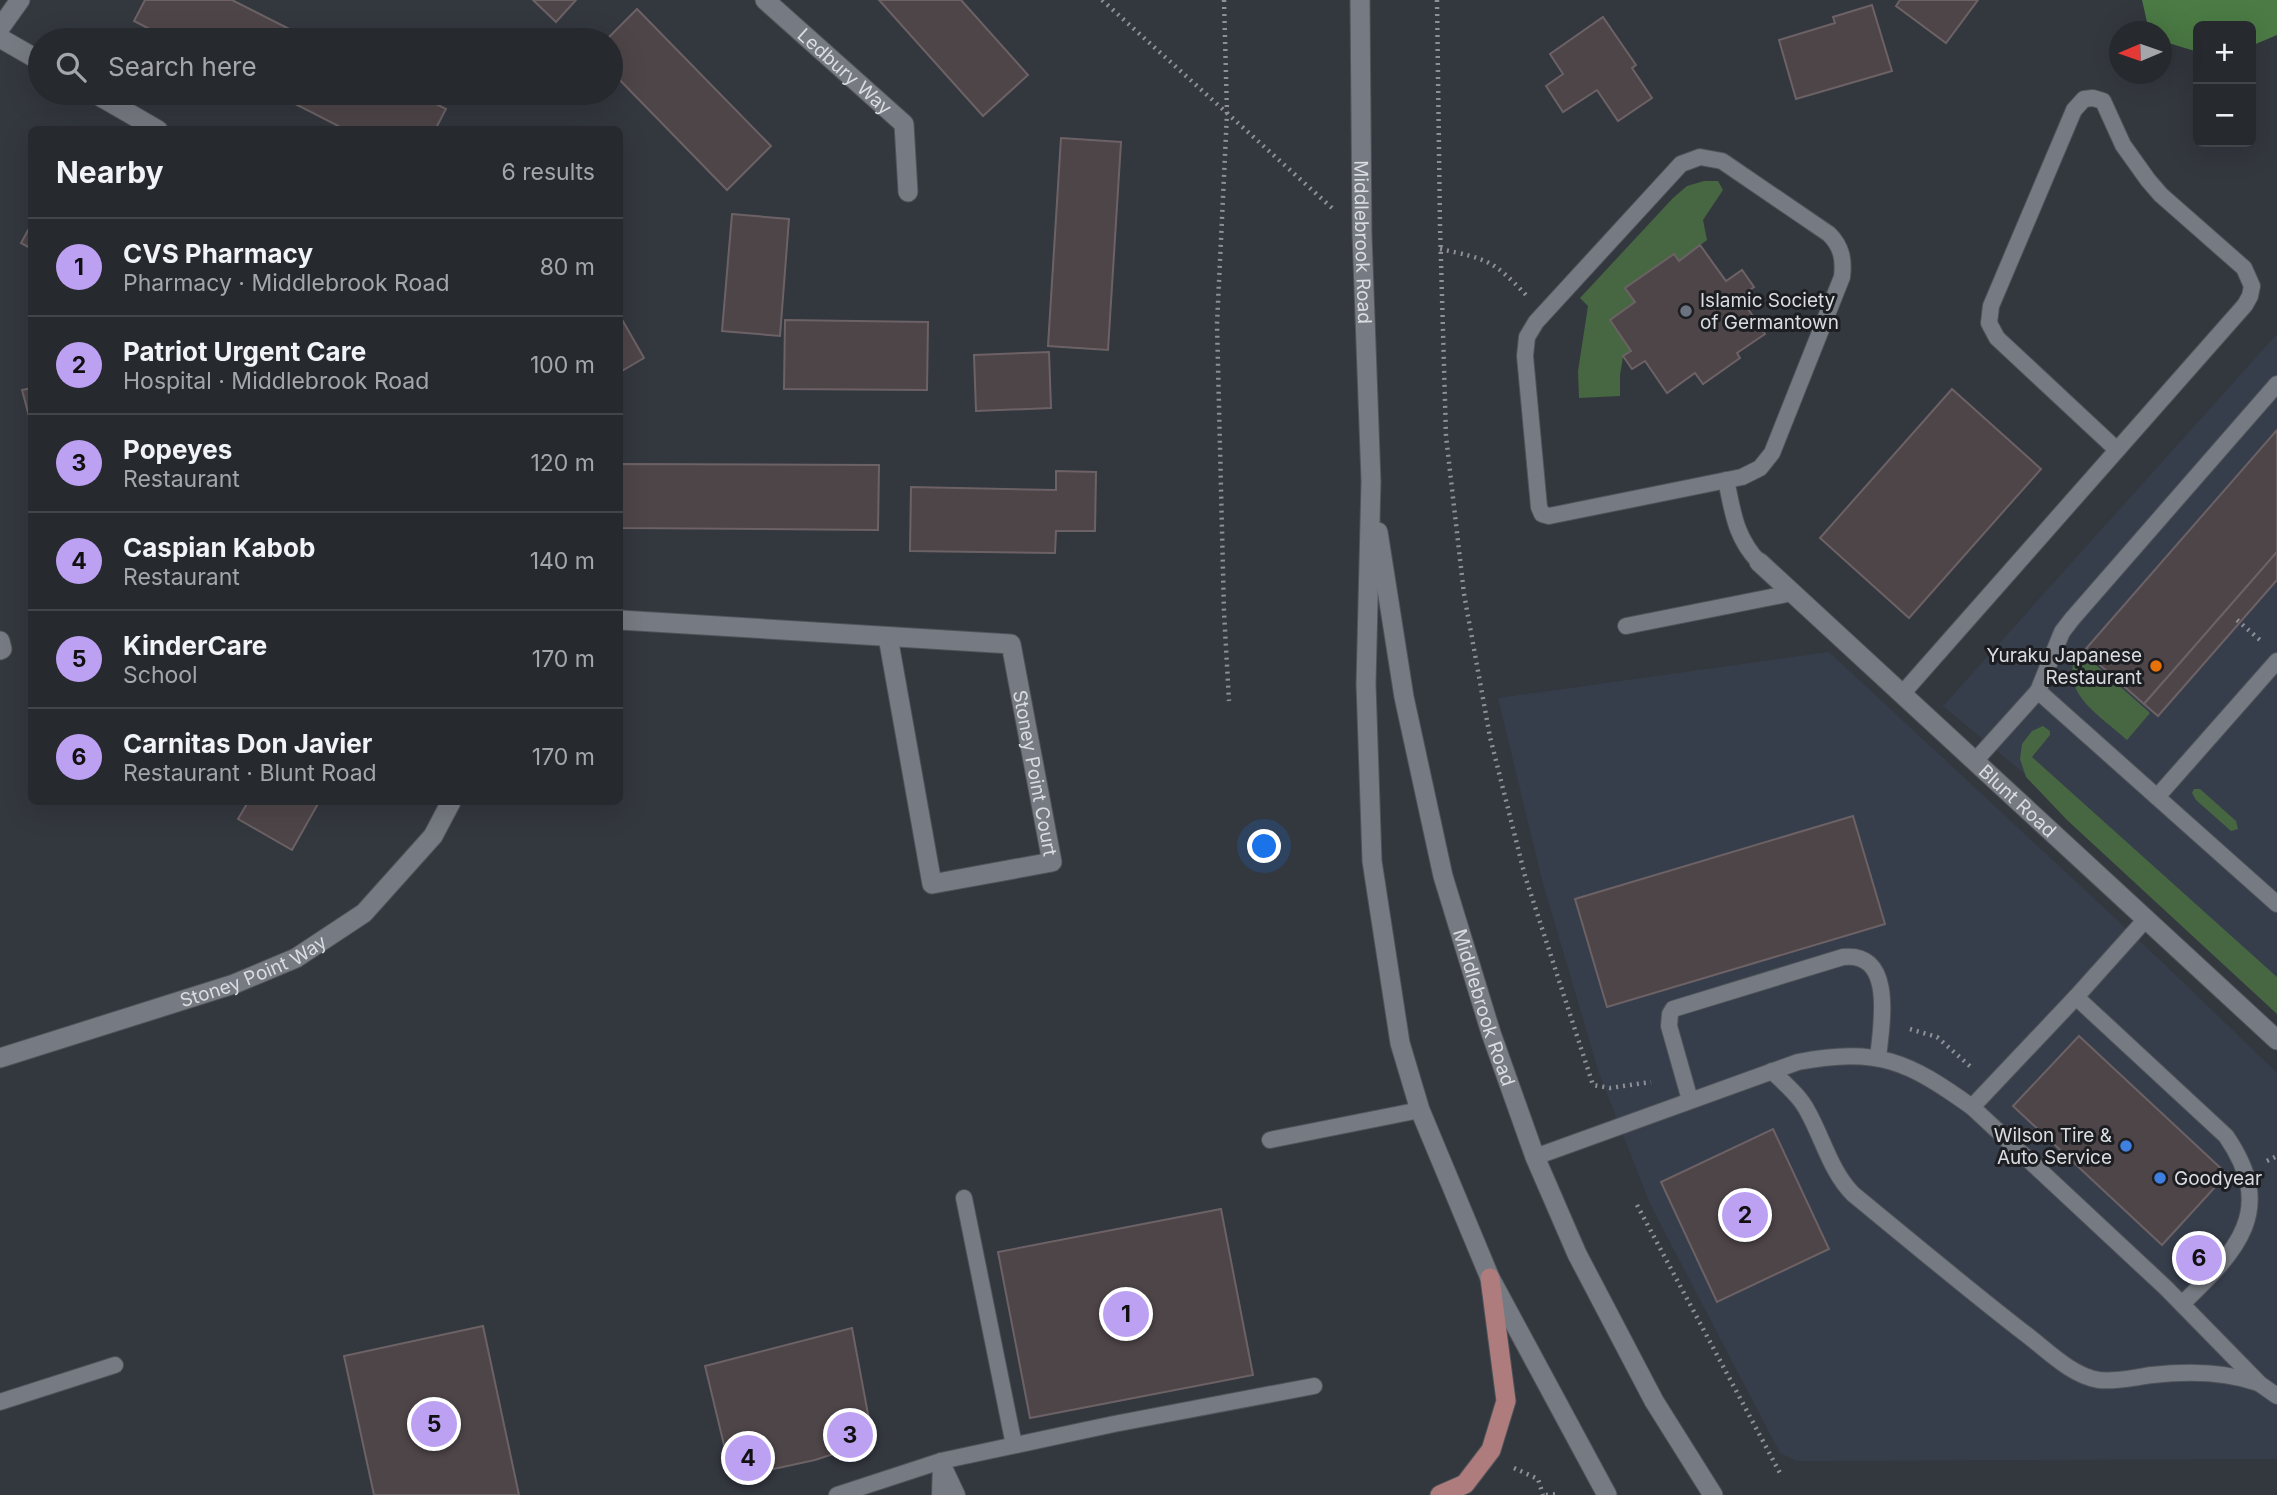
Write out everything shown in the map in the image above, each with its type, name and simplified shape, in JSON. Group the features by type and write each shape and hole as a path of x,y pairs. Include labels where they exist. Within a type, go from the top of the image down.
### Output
{"main road":[{"path":"1440,1495 1465,1484 1491,1450 1506,1401 1490,1278"}],"street":[{"path":"0,28 20,0"},
{"name":"Ledbury Way","path":"765,0 904,124 908,192"},
{"name":"Middlebrook Road","path":"1360,0 1362,235 1371,481 1366,684 1372,861 1400,1043 1420,1110 1490,1278 1606,1495"},
{"path":"0,38 28,54"},
{"path":"115,105 151,126"},
{"name":"Middlebrook Road","path":"1371,481 1404,696 1443,876 1491,1032 1535,1157 1577,1254 1654,1401 1713,1495"},
{"name":"Blunt Road","path":"1759,562 2277,1040"},
{"name":"Stoney Point Court","path":"623,620 888,636 1011,644 1052,862 932,884 888,636"},
{"path":"0,641 0,650"},
{"name":"Stoney Point Way","path":"0,1058 234,984 296,957 364,913 433,836 449,805"}],"lane":[{"path":"1902,694 2245,305 2250,296 2252,286 2244,268 2161,195 2123,145 2103,102 2088,97 2079,101 2074,110 1992,306 1989,323 1997,338 2116,449"},
{"path":"1700,157 1722,161 1829,234 1842,253 1842,277 1772,453 1760,468 1752,473 1726,480 1549,516 1542,514 1539,507 1525,356 1527,337 1536,322 1681,164 1700,157"},
{"path":"1975,761 2038,691 2058,640 2072,619 2277,384"},
{"path":"1726,480 1738,533 1746,548 1759,562"},
{"path":"1626,625 1793,593"},
{"path":"2157,797 2277,661"},
{"path":"2038,691 2277,904"},
{"path":"1972,1107 2146,919"},
{"path":"1690,1100 1669,1026 1673,1009 1843,957 1858,957 1864,960 1880,984 1883,1005 1878,1058"},
{"path":"2076,997 2226,1136 2241,1153 2258,1188 2259,1205 2255,1220 2242,1241 2223,1265 2182,1304"},
{"path":"1535,1157 1798,1062 1854,1055 1903,1065 1937,1082 1972,1107 2182,1304 2260,1384 2277,1396"},
{"path":"1772,1071 1800,1100 1838,1175 1853,1194 2068,1365 2101,1380 2166,1373 2205,1373 2242,1378 2260,1384"},
{"path":"1270,1140 1420,1110"},
{"path":"964,1198 1014,1446"},
{"path":"0,1402 115,1365"},
{"path":"837,1495 941,1461 1314,1386"},
{"path":"940,1495 941,1461"},
{"path":"941,1461 957,1495"}],"path":[{"path":"1102,0 1362,235"},
{"path":"1224,0 1227,113 1217,324 1224,611 1230,701"},
{"path":"1437,0 1440,248 1446,436 1464,594 1490,737 1525,876 1593,1085"},
{"path":"1440,248 1479,257 1493,264 1544,313"},
{"path":"1637,1205 1780,1473"},
{"path":"1506,1465 1538,1479 1545,1495 1560,1494"}],"shaded area":[{"path":"2277,334 2277,1007 2026,775 1943,706"},
{"path":"1829,652 2159,959 2277,1073 2277,1459 1797,1461 1780,1453 1650,1204 1599,1073 1542,880 1498,698"}],"green space":[{"path":"2142,0 2277,0 2277,35 2256,44 2256,21 2193,21 2193,50 2172,44 2172,21 2147,21"},
{"path":"1704,181 1718,181 1723,190 1703,220 1707,240 1679,261 1626,288 1635,302 1631,351 1623,357 1620,396 1579,398 1578,371 1588,306 1580,298 1673,198 1687,186"},
{"path":"2079,650 2150,713 2127,740 2084,701 2077,690 2073,665"},
{"path":"2043,726 2050,731 2050,735 2032,757 2277,977 2277,1014 2067,820 2026,777 2020,759 2022,744 2032,731"},
{"path":"2194,789 2200,789 2236,821 2238,829 2231,831 2196,800 2192,793"}],"building":[{"path":"145,0 232,0 287,28 148,28 134,21"},
{"path":"533,0 576,0 556,22"},
{"path":"879,0 961,0 1028,75 983,116"},
{"path":"1900,0 1978,0 1946,43 1896,6"},
{"path":"1872,5 1892,71 1796,99 1779,40 1835,23 1833,17"},
{"path":"637,9 771,146 727,190 623,83 623,28 618,28"},
{"path":"1603,17 1636,65 1632,68 1652,98 1618,121 1597,90 1563,112 1546,86 1563,74 1550,54"},
{"path":"297,105 438,105 446,109 437,126 338,126"},
{"path":"1061,138 1121,142 1108,350 1048,346"},
{"path":"732,214 789,219 780,336 722,331"},
{"path":"28,230 28,247 21,243"},
{"name":"Islamic Society of Germantown","path":"1700,245 1726,281 1742,270 1754,287 1740,297 1765,334 1737,353 1740,358 1703,384 1695,373 1667,393 1645,361 1632,369 1623,356 1631,351 1610,320 1635,302 1625,288 1674,254 1679,261"},
{"path":"785,320 928,322 927,390 784,389"},
{"path":"623,321 644,358 623,370"},
{"path":"1049,352 1051,408 976,411 974,355"},
{"path":"28,389 28,412 22,390"},
{"path":"1952,389 2041,469 1909,618 1820,538"},
{"path":"2277,430 2277,552 2144,704 2084,651"},
{"path":"623,464 879,465 878,530 623,528"},
{"path":"1056,471 1096,472 1095,531 1056,531 1055,553 910,551 911,487 1056,490"},
{"path":"2277,552 2277,580 2158,716 2144,704"},
{"path":"246,805 317,805 292,850 238,819"},
{"path":"1853,816 1885,924 1607,1007 1575,899"},
{"path":"2079,1036 2227,1174 2162,1245 2013,1106"},
{"path":"1773,1129 1829,1249 1717,1302 1661,1182"},
{"path":"1221,1209 1253,1375 1030,1418 998,1252"},
{"path":"483,1326 519,1495 374,1495 344,1356"},
{"path":"852,1328 873,1441 815,1460 732,1478 705,1366"}],"place":[{"name":"Islamic Society of Germantown","path":"1686,311"},
{"name":"Yuraku Japanese Restaurant","path":"2156,666"},
{"name":"Wilson Tire & Auto Service","path":"2126,1146"},
{"name":"Goodyear","path":"2160,1178"},
{"name":"Patriot Urgent Care","path":"1745,1215"},
{"name":"Carnitas Don Javier","path":"2199,1258"},
{"name":"CVS Pharmacy","path":"1126,1314"},
{"name":"KinderCare","path":"434,1424"},
{"name":"Popeyes","path":"850,1435"},
{"name":"Caspian Kabob","path":"748,1458"}]}
